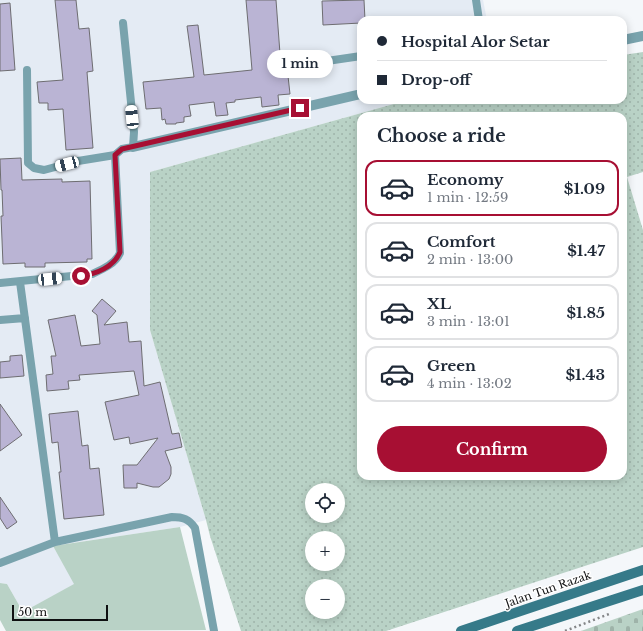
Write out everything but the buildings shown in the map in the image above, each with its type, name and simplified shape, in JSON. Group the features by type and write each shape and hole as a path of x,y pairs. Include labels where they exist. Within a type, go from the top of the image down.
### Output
{"main road":[{"name":"Jalan Tun Razak","path":"461,631 643,570"},
{"path":"518,631 643,590"}],"street":[{"path":"627,39 643,36"},
{"path":"133,147 357,95"}],"lane":[{"path":"476,0 478,16"},
{"path":"28,70 28,162 34,168 44,170 115,155 122,149 133,147 134,132 123,23"},
{"path":"327,61 357,57"},
{"path":"0,283 92,274 102,270 117,259 120,252 115,155"},
{"path":"20,282 55,542"},
{"path":"0,320 25,318"},
{"path":"0,563 55,542 172,517 182,517 190,520 195,528 214,631"}],"path":[{"path":"565,631 614,612"}],"shaded area":[{"path":"0,0 483,0 486,16 357,16 357,104 394,104 365,112 357,112 357,114 150,172 150,330 206,520 180,527 53,546 75,584 23,612 7,584 0,583"}],"green space":[{"path":"643,52 643,172 627,177 627,112 365,112 394,104 627,104 627,54"},
{"path":"357,114 357,480 627,480 627,177 643,230 643,547 386,631 241,631 210,536 150,330 150,172"},
{"path":"180,527 206,630 6,631 0,620 0,583 7,584 23,612 74,584 53,546"},
{"path":"643,609 643,631 581,631"}],"route":[{"path":"81,276 102,270 117,259 120,252 115,155 122,149 300,108"}]}
